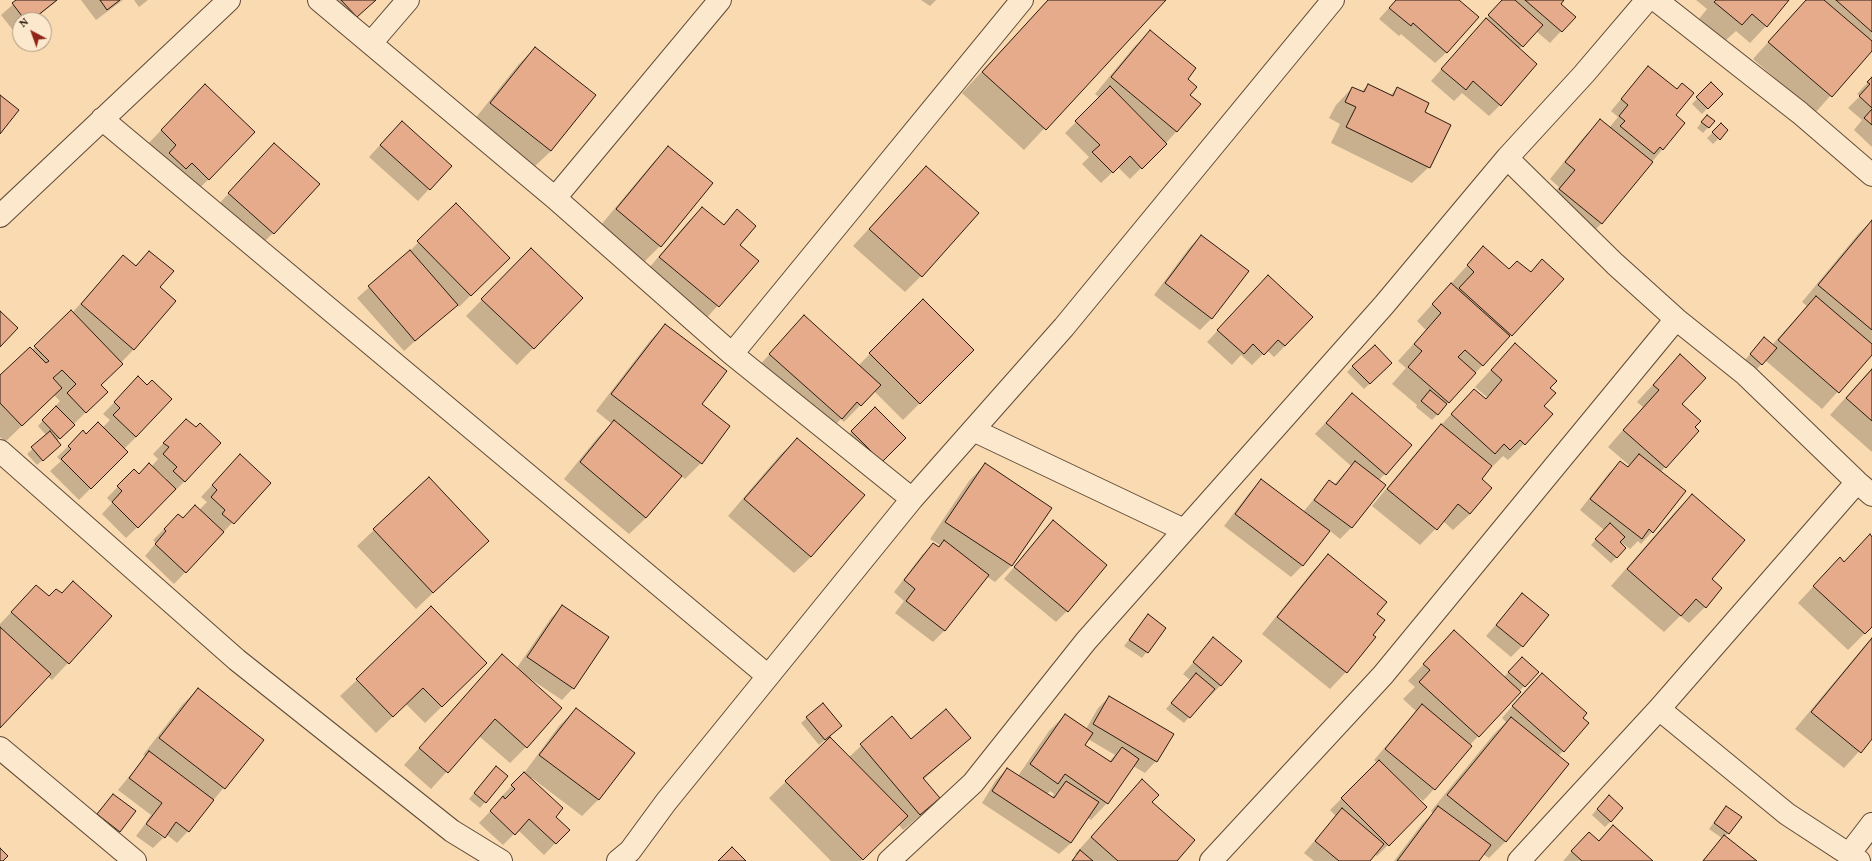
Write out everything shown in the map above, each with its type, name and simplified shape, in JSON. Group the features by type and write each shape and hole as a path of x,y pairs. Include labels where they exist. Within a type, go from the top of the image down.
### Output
{"street":[{"path":"0,216 229,0"},
{"path":"319,0 555,198 732,354 912,499"},
{"path":"372,43 408,0"},
{"path":"555,198 720,0"},
{"path":"732,354 1022,0"},
{"path":"618,861 630,851 666,802 912,499 1064,327 1334,0"},
{"path":"889,861 973,783 1086,641 1384,305 1507,158 1584,74 1647,0"},
{"path":"1656,0 1800,113 1872,175"},
{"path":"102,119 768,676"},
{"path":"1507,158 1615,264 1676,319 1746,375 1864,489 1658,709 1520,861"},
{"path":"1211,861 1383,675 1676,319"},
{"path":"973,430 1184,530"},
{"path":"0,451 237,660 452,830 501,861"},
{"path":"1658,709 1787,814 1854,857 1872,824"},
{"path":"0,748 135,861"}],"building":[{"path":"16,0 57,0 42,12 19,12 12,3"},
{"path":"100,0 120,0 107,10"},
{"path":"341,0 376,0 357,17"},
{"path":"1048,0 1166,0 1046,130 982,72"},
{"path":"1396,0 1459,0 1479,17 1447,53 1413,23 1411,26 1389,8"},
{"path":"1502,0 1515,0 1543,25 1523,47 1488,15"},
{"path":"1525,0 1564,0 1561,4 1576,17 1562,32"},
{"path":"1716,0 1789,0 1767,27 1752,14 1742,25 1714,2"},
{"path":"1806,0 1824,0 1872,41 1872,51 1832,97 1768,42"},
{"path":"1836,0 1872,0 1872,32"},
{"path":"1486,18 1537,64 1501,106 1473,81 1466,90 1441,69"},
{"path":"1150,30 1196,68 1188,79 1197,87 1190,95 1201,104 1177,132 1111,77"},
{"path":"535,47 596,95 551,151 490,103"},
{"path":"1648,66 1677,89 1682,83 1694,93 1676,115 1685,123 1663,150 1660,147 1654,154 1620,126 1625,121 1619,116 1628,105 1621,99"},
{"path":"1872,77 1872,108 1859,96 1870,84 1867,82"},
{"path":"1711,82 1723,94 1708,109 1696,97"},
{"path":"205,84 255,132 209,180 192,163 186,169 169,153 176,145 161,130"},
{"path":"1368,84 1393,96 1397,87 1429,103 1425,112 1451,125 1430,168 1346,127 1356,107 1345,102 1352,87 1364,92"},
{"path":"1110,86 1167,144 1142,169 1130,156 1113,173 1092,152 1100,145 1075,121"},
{"path":"0,95 19,110 0,134"},
{"path":"1872,109 1872,125 1864,118"},
{"path":"1707,115 1715,121 1709,128 1701,122"},
{"path":"1600,119 1653,162 1602,224 1559,189 1575,170 1565,162"},
{"path":"402,121 452,166 430,190 380,145"},
{"path":"1721,123 1728,130 1720,140 1712,132"},
{"path":"274,143 320,184 274,234 228,193"},
{"path":"668,146 713,183 661,247 616,209"},
{"path":"926,166 979,213 922,277 869,229"},
{"path":"456,203 510,258 471,296 417,241"},
{"path":"702,207 724,225 737,209 756,226 740,245 759,261 719,307 659,257"},
{"path":"1872,220 1872,330 1818,285"},
{"path":"1201,235 1249,271 1212,319 1165,283"},
{"path":"1483,246 1509,269 1517,261 1531,272 1542,259 1564,279 1512,336 1459,288 1474,272 1467,265"},
{"path":"531,248 583,298 534,349 481,299"},
{"path":"410,250 458,305 415,341 368,286"},
{"path":"149,251 174,271 160,287 176,301 134,350 81,304 123,255 136,266"},
{"path":"1268,275 1313,317 1285,346 1278,340 1264,355 1253,344 1244,354 1217,330"},
{"path":"1451,283 1510,336 1483,366 1465,350 1458,357 1476,373 1449,403 1408,367 1422,351 1414,344 1441,313 1432,304"},
{"path":"1816,296 1872,344 1872,355 1839,393 1778,340"},
{"path":"923,299 974,350 920,404 869,353"},
{"path":"71,310 123,364 101,385 108,392 86,413 67,393 76,384 62,370 53,378 62,388 22,426 0,403 0,375 30,347 46,363 49,361 34,346"},
{"path":"0,311 18,328 0,347"},
{"path":"804,315 881,385 861,406 857,402 842,419 769,354"},
{"path":"665,324 727,371 702,404 730,426 702,464 611,394"},
{"path":"1764,337 1777,348 1762,365 1750,354"},
{"path":"1515,343 1557,381 1550,388 1556,393 1544,406 1553,414 1525,445 1520,440 1510,450 1504,444 1495,454 1451,414 1474,389 1486,399 1502,380 1491,370"},
{"path":"1375,345 1392,363 1370,384 1352,366"},
{"path":"1680,354 1706,378 1682,404 1701,421 1695,427 1699,431 1666,468 1623,430 1659,390 1653,385"},
{"path":"1872,369 1872,421 1846,398"},
{"path":"138,376 147,385 152,380 172,399 136,437 113,415 120,408 114,402"},
{"path":"1430,390 1447,404 1438,415 1421,401"},
{"path":"1352,393 1412,445 1386,475 1326,423"},
{"path":"56,406 75,425 60,439 42,420"},
{"path":"875,407 906,438 882,462 851,431"},
{"path":"186,419 196,427 200,423 221,443 185,482 173,471 177,467 163,454 169,447 163,443"},
{"path":"614,420 682,476 646,518 580,462"},
{"path":"98,422 128,452 91,489 61,459 71,449 68,446 83,430 86,434"},
{"path":"1441,424 1492,466 1482,479 1492,488 1470,514 1458,504 1437,530 1387,489"},
{"path":"50,431 61,445 43,461 31,447"},
{"path":"797,438 865,495 811,557 744,499"},
{"path":"240,454 271,483 234,524 222,514 225,510 211,497 217,490 212,485"},
{"path":"1639,454 1686,491 1653,533 1649,529 1642,539 1590,499 1620,461 1628,467"},
{"path":"1355,461 1386,485 1352,528 1314,500 1329,480 1336,485"},
{"path":"149,463 176,489 138,528 112,502 122,491 117,486 134,469 139,474"},
{"path":"985,463 1052,508 1012,566 945,522"},
{"path":"429,477 489,541 433,593 373,529"},
{"path":"1261,479 1330,531 1303,566 1235,514"},
{"path":"1692,494 1745,540 1712,579 1722,588 1706,608 1696,599 1681,616 1627,569"},
{"path":"195,505 224,532 186,573 155,544 166,531 164,529 178,514 183,518"},
{"path":"1053,520 1107,565 1068,612 1014,567"},
{"path":"1610,523 1625,537 1620,542 1626,548 1617,558 1595,539"},
{"path":"1870,534 1872,537 1872,627 1865,634 1813,586 1840,557 1844,562"},
{"path":"944,540 989,575 945,631 906,601 915,589 904,580 933,543 939,547"},
{"path":"1328,554 1387,602 1377,614 1385,620 1373,635 1376,637 1347,673 1277,617"},
{"path":"73,581 112,616 69,664 11,612 36,585 49,596 56,589 62,593"},
{"path":"1522,593 1549,615 1523,647 1496,625"},
{"path":"562,605 609,637 574,689 527,657"},
{"path":"431,606 487,663 442,707 423,688 393,717 356,679"},
{"path":"1148,614 1166,628 1148,653 1129,640"},
{"path":"0,627 51,674 0,728"},
{"path":"1454,630 1521,692 1479,737 1419,682 1430,670 1423,664"},
{"path":"1213,637 1242,661 1221,686 1193,662"},
{"path":"1872,638 1872,739 1861,753 1811,712"},
{"path":"502,654 562,708 527,748 495,719 448,773 419,748"},
{"path":"1522,657 1539,672 1525,687 1508,672"},
{"path":"1196,673 1215,689 1190,718 1171,703"},
{"path":"1542,673 1587,713 1583,718 1589,723 1564,752 1512,706"},
{"path":"198,688 264,740 225,789 159,738"},
{"path":"1109,696 1174,734 1157,762 1093,724"},
{"path":"823,703 842,726 825,740 806,717"},
{"path":"1422,704 1472,746 1435,790 1385,749"},
{"path":"576,708 635,753 599,800 539,755"},
{"path":"946,709 971,738 923,778 940,798 920,815 860,744 892,716 911,739"},
{"path":"1065,714 1093,733 1085,745 1111,762 1122,747 1139,759 1108,804 1065,774 1058,784 1030,764"},
{"path":"1511,717 1569,764 1506,842 1447,795"},
{"path":"830,737 908,816 863,860 785,781"},
{"path":"149,751 214,800 189,832 176,822 165,838 146,824 162,803 129,778"},
{"path":"1379,760 1427,807 1389,846 1341,798"},
{"path":"496,766 508,776 486,803 474,793"},
{"path":"1007,768 1054,798 1066,781 1099,802 1071,843 992,791"},
{"path":"524,772 563,808 556,817 570,830 556,844 529,819 515,835 490,811 503,796 505,799 515,789 511,785"},
{"path":"1142,779 1159,795 1152,802 1195,840 1177,861 1118,861 1091,837"},
{"path":"113,794 136,811 120,832 97,814"},
{"path":"1609,795 1623,808 1611,822 1597,809"},
{"path":"1438,806 1491,845 1479,861 1397,861"},
{"path":"1726,806 1742,817 1729,834 1714,823"},
{"path":"1342,808 1384,844 1370,861 1339,861 1315,841"},
{"path":"1613,825 1653,861 1582,861 1571,851 1589,832 1599,841"},
{"path":"1724,835 1757,861 1703,861"},
{"path":"732,847 746,861 718,861"},
{"path":"0,848 8,856 3,861 0,861"},
{"path":"1080,850 1093,861 1072,861"}]}
